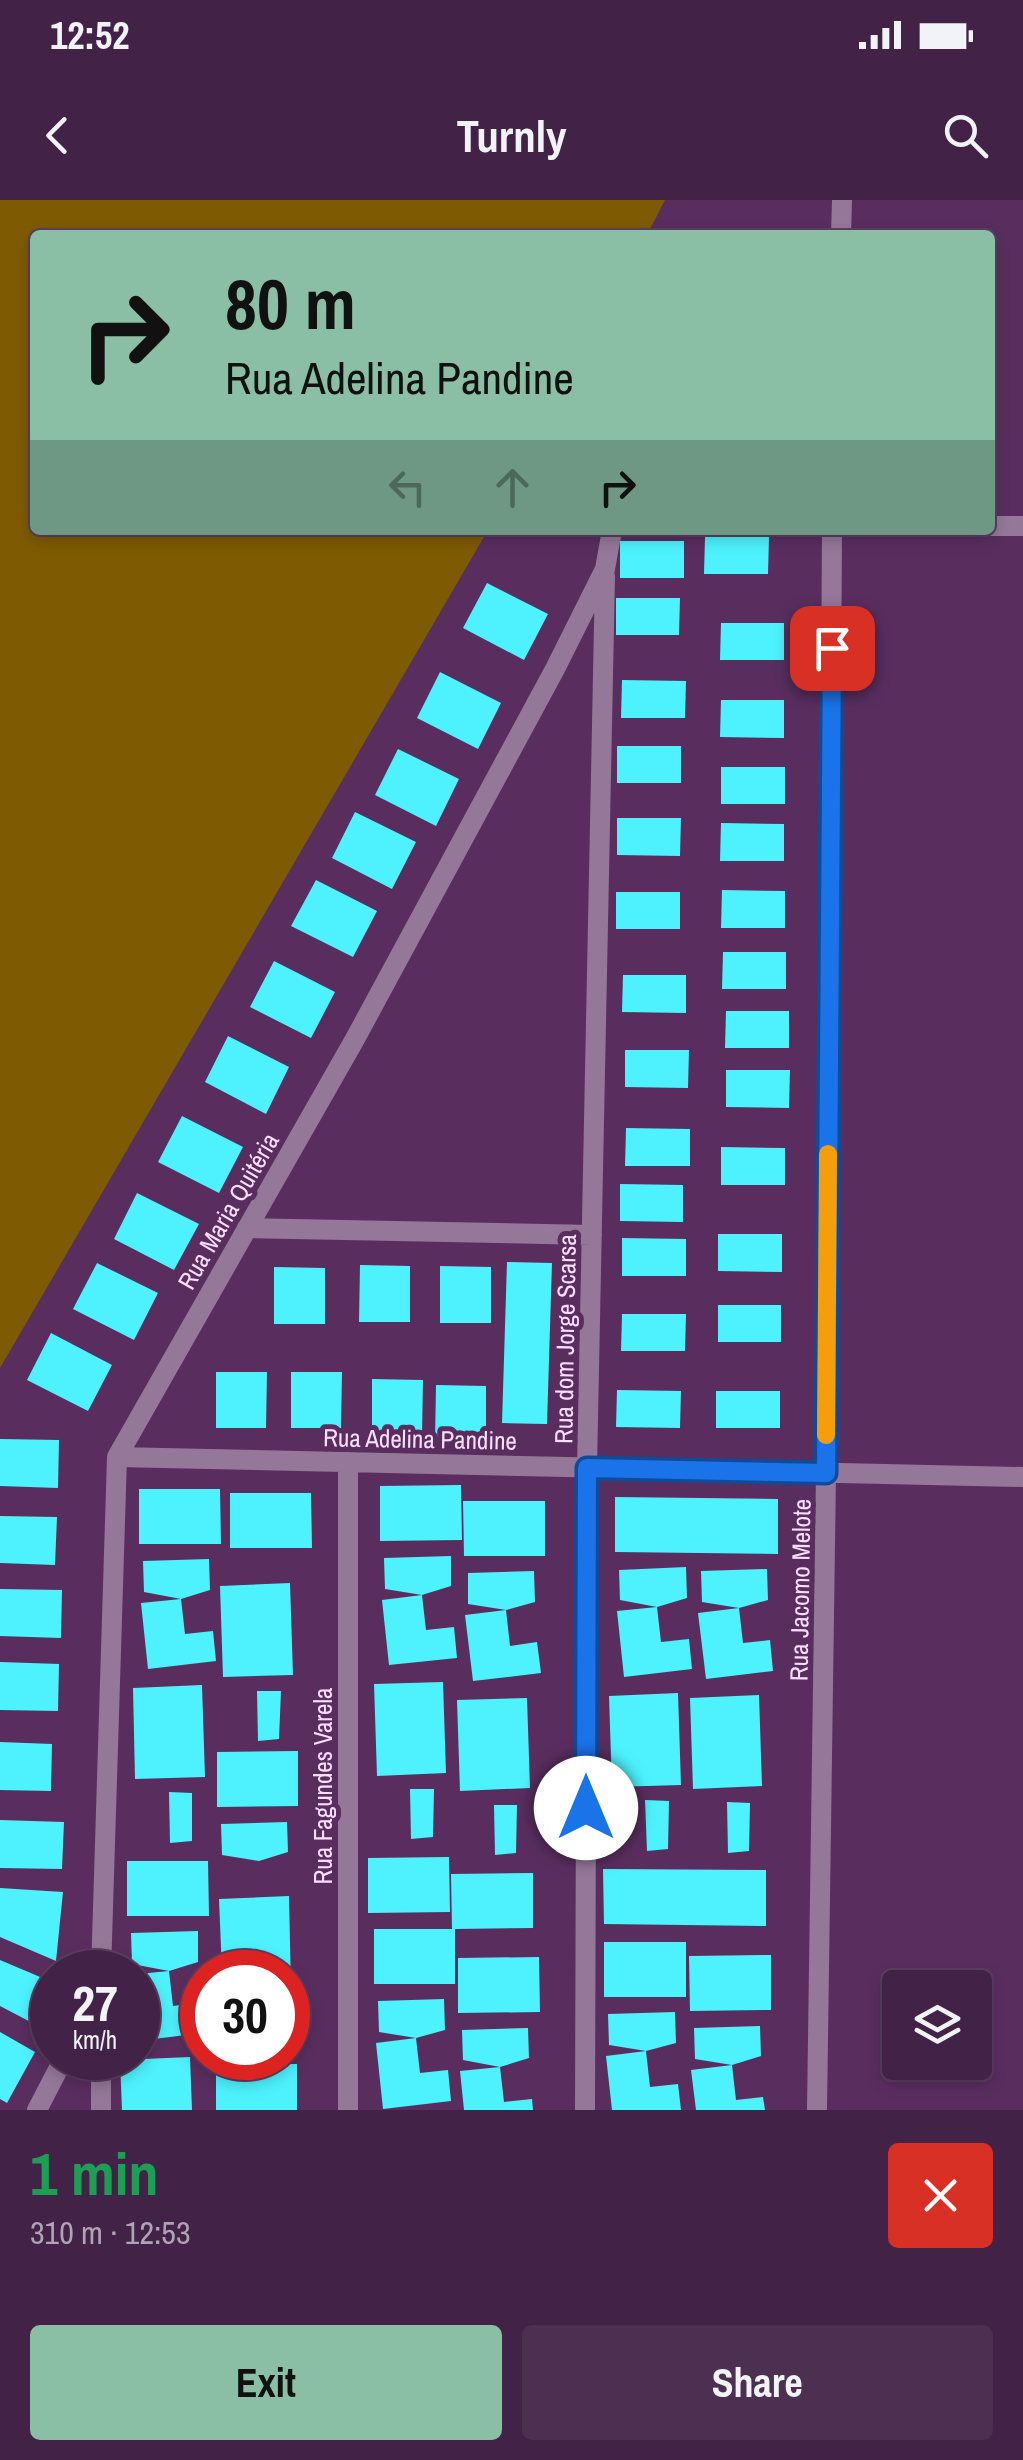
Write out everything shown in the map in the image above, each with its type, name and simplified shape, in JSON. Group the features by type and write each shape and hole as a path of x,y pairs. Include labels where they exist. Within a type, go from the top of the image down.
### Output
{"street":[{"path":"841,230 842,200"},
{"path":"995,526 1023,526"},
{"name":"Rua Maria Quitéria","path":"102,1950 116,1457 364,1022 606,569 611,535"},
{"name":"Rua Jacomo Melote","path":"817,2110 832,535"},
{"name":"Rua dom Jorge Scarsa","path":"585,2110 587,1468 606,569"},
{"path":"247,1228 592,1235"},
{"name":"Rua Adelina Pandine","path":"116,1457 1023,1477"},
{"name":"Rua Fagundes Varela","path":"348,1462 348,2110"},
{"path":"37,2110 53,2080"},
{"path":"100,2080 101,2110"}],"shaded area":[{"path":"0,200 665,200 650,230 30,230 30,535 485,535 0,1368"}],"building":[{"path":"705,537 769,537 768,574 704,574"},
{"path":"620,541 684,541 684,578 620,578"},
{"path":"487,583 548,614 524,660 463,628"},
{"path":"616,598 680,598 679,635 616,635"},
{"path":"721,623 784,623 784,660 720,660"},
{"path":"440,672 501,703 478,749 417,718"},
{"path":"622,680 686,681 685,718 621,718"},
{"path":"721,700 784,700 784,738 720,737"},
{"path":"617,746 681,746 681,783 617,783"},
{"path":"398,749 459,779 436,826 375,795"},
{"path":"721,767 785,767 785,804 721,804"},
{"path":"355,812 416,842 392,889 332,858"},
{"path":"617,818 681,818 680,856 617,855"},
{"path":"721,823 784,824 784,861 720,861"},
{"path":"316,880 377,911 353,957 291,926"},
{"path":"722,890 785,891 785,928 721,928"},
{"path":"616,892 680,892 680,929 616,929"},
{"path":"723,952 786,952 786,989 722,989"},
{"path":"274,961 335,992 311,1038 250,1007"},
{"path":"623,975 686,975 686,1013 622,1012"},
{"path":"726,1011 789,1011 789,1048 725,1048"},
{"path":"228,1036 289,1067 266,1114 205,1082"},
{"path":"625,1050 689,1050 688,1088 625,1087"},
{"path":"726,1070 790,1070 789,1108 726,1107"},
{"path":"182,1116 243,1147 219,1193 158,1162"},
{"path":"626,1128 690,1129 690,1166 625,1166"},
{"path":"721,1147 785,1148 785,1185 721,1185"},
{"path":"620,1184 683,1185 683,1222 620,1221"},
{"path":"137,1193 199,1224 174,1270 114,1239"},
{"path":"718,1234 782,1234 782,1272 718,1271"},
{"path":"622,1238 686,1239 686,1276 622,1276"},
{"path":"507,1262 552,1263 547,1424 502,1423"},
{"path":"97,1263 158,1293 134,1340 73,1309"},
{"path":"360,1265 410,1266 410,1322 359,1322"},
{"path":"440,1266 491,1267 491,1323 440,1323"},
{"path":"274,1267 325,1268 325,1324 274,1324"},
{"path":"718,1305 781,1305 781,1342 718,1342"},
{"path":"622,1314 686,1314 685,1351 621,1351"},
{"path":"51,1333 112,1365 88,1411 27,1380"},
{"path":"216,1372 267,1372 266,1428 216,1428"},
{"path":"291,1372 342,1372 341,1428 291,1428"},
{"path":"372,1379 423,1380 422,1435 372,1435"},
{"path":"436,1385 486,1386 486,1442 435,1441"},
{"path":"617,1390 681,1391 680,1428 616,1427"},
{"path":"716,1391 780,1391 780,1428 716,1428"},
{"path":"0,1439 59,1440 58,1488 0,1486"},
{"path":"461,1485 462,1540 380,1541 380,1486"},
{"path":"139,1489 220,1489 221,1544 139,1544"},
{"path":"230,1493 311,1493 312,1548 230,1548"},
{"path":"615,1497 778,1499 778,1554 615,1552"},
{"path":"463,1501 545,1501 545,1556 464,1556"},
{"path":"0,1516 57,1517 55,1565 0,1563"},
{"path":"451,1556 451,1586 422,1595 385,1589 384,1558"},
{"path":"209,1559 210,1590 181,1599 144,1592 143,1561"},
{"path":"686,1567 687,1598 657,1607 620,1600 619,1570"},
{"path":"767,1569 768,1600 739,1608 702,1602 701,1571"},
{"path":"534,1571 535,1602 506,1610 468,1604 468,1573"},
{"path":"290,1583 293,1675 223,1677 220,1586"},
{"path":"0,1589 62,1590 61,1638 0,1636"},
{"path":"422,1595 426,1630 454,1627 457,1658 389,1665 382,1600"},
{"path":"181,1599 185,1634 213,1631 216,1661 148,1669 141,1603"},
{"path":"657,1607 661,1642 689,1639 692,1669 624,1677 617,1611"},
{"path":"739,1608 743,1643 770,1640 773,1671 706,1679 698,1613"},
{"path":"506,1610 510,1646 537,1642 541,1673 473,1681 465,1615"},
{"path":"0,1662 59,1664 58,1711 0,1710"},
{"path":"443,1682 446,1773 377,1776 374,1684"},
{"path":"202,1685 205,1777 135,1779 133,1688"},
{"path":"257,1691 281,1691 279,1739 258,1741"},
{"path":"678,1693 681,1785 612,1787 609,1696"},
{"path":"759,1695 762,1786 693,1789 690,1698"},
{"path":"527,1698 530,1788 460,1791 457,1700"},
{"path":"0,1742 52,1744 51,1791 0,1790"},
{"path":"298,1751 298,1806 217,1807 217,1752"},
{"path":"410,1789 434,1789 433,1837 411,1839"},
{"path":"169,1792 192,1793 192,1841 170,1843"},
{"path":"645,1800 669,1801 668,1849 647,1851"},
{"path":"727,1802 750,1803 749,1851 728,1853"},
{"path":"494,1805 517,1805 516,1853 495,1855"},
{"path":"0,1820 64,1822 62,1869 0,1868"},
{"path":"287,1822 288,1852 259,1861 222,1855 221,1824"},
{"path":"449,1857 450,1912 368,1913 368,1858"},
{"path":"127,1861 208,1861 209,1916 127,1916"},
{"path":"603,1869 766,1870 766,1926 604,1924"},
{"path":"533,1873 533,1928 455,1929 455,1984 374,1984 374,1929 452,1929 451,1874"},
{"path":"0,1888 63,1892 57,1950 30,1950 0,1937"},
{"path":"289,1896 290,1950 221,1950 219,1899"},
{"path":"198,1931 198,1950 180,1950 180,1968 160,1969 160,1950 132,1950 131,1933"},
{"path":"604,1942 686,1942 686,1997 604,1997"},
{"path":"771,1955 771,2010 690,2011 689,1956"},
{"path":"539,1957 540,2012 458,2013 458,1958"},
{"path":"0,1960 30,1973 30,2022 0,2006"},
{"path":"169,1971 173,2006 180,2005 180,2036 160,2038 160,1972"},
{"path":"444,1999 445,2030 416,2038 379,2032 378,2001"},
{"path":"675,2012 676,2043 646,2051 609,2045 608,2014"},
{"path":"760,2026 761,2056 732,2065 695,2059 694,2028"},
{"path":"528,2028 529,2058 500,2067 463,2060 462,2030"},
{"path":"0,2032 30,2049 30,2061 7,2103 0,2099"},
{"path":"416,2038 420,2073 448,2070 451,2101 383,2109 376,2043"},
{"path":"646,2051 650,2087 678,2084 681,2110 612,2110 606,2056"},
{"path":"180,2057 180,2080 191,2080 192,2110 122,2110 121,2080 160,2080 160,2058"},
{"path":"732,2065 736,2100 763,2097 765,2110 696,2110 691,2070"},
{"path":"500,2067 504,2102 532,2099 533,2110 464,2110 460,2071"},
{"path":"216,2080 297,2080 297,2110 216,2110"}],"slow traffic":[{"path":"826,1435 828,1154"}],"route":[{"path":"586,1808 587,1468 826,1473 832,648"}]}
